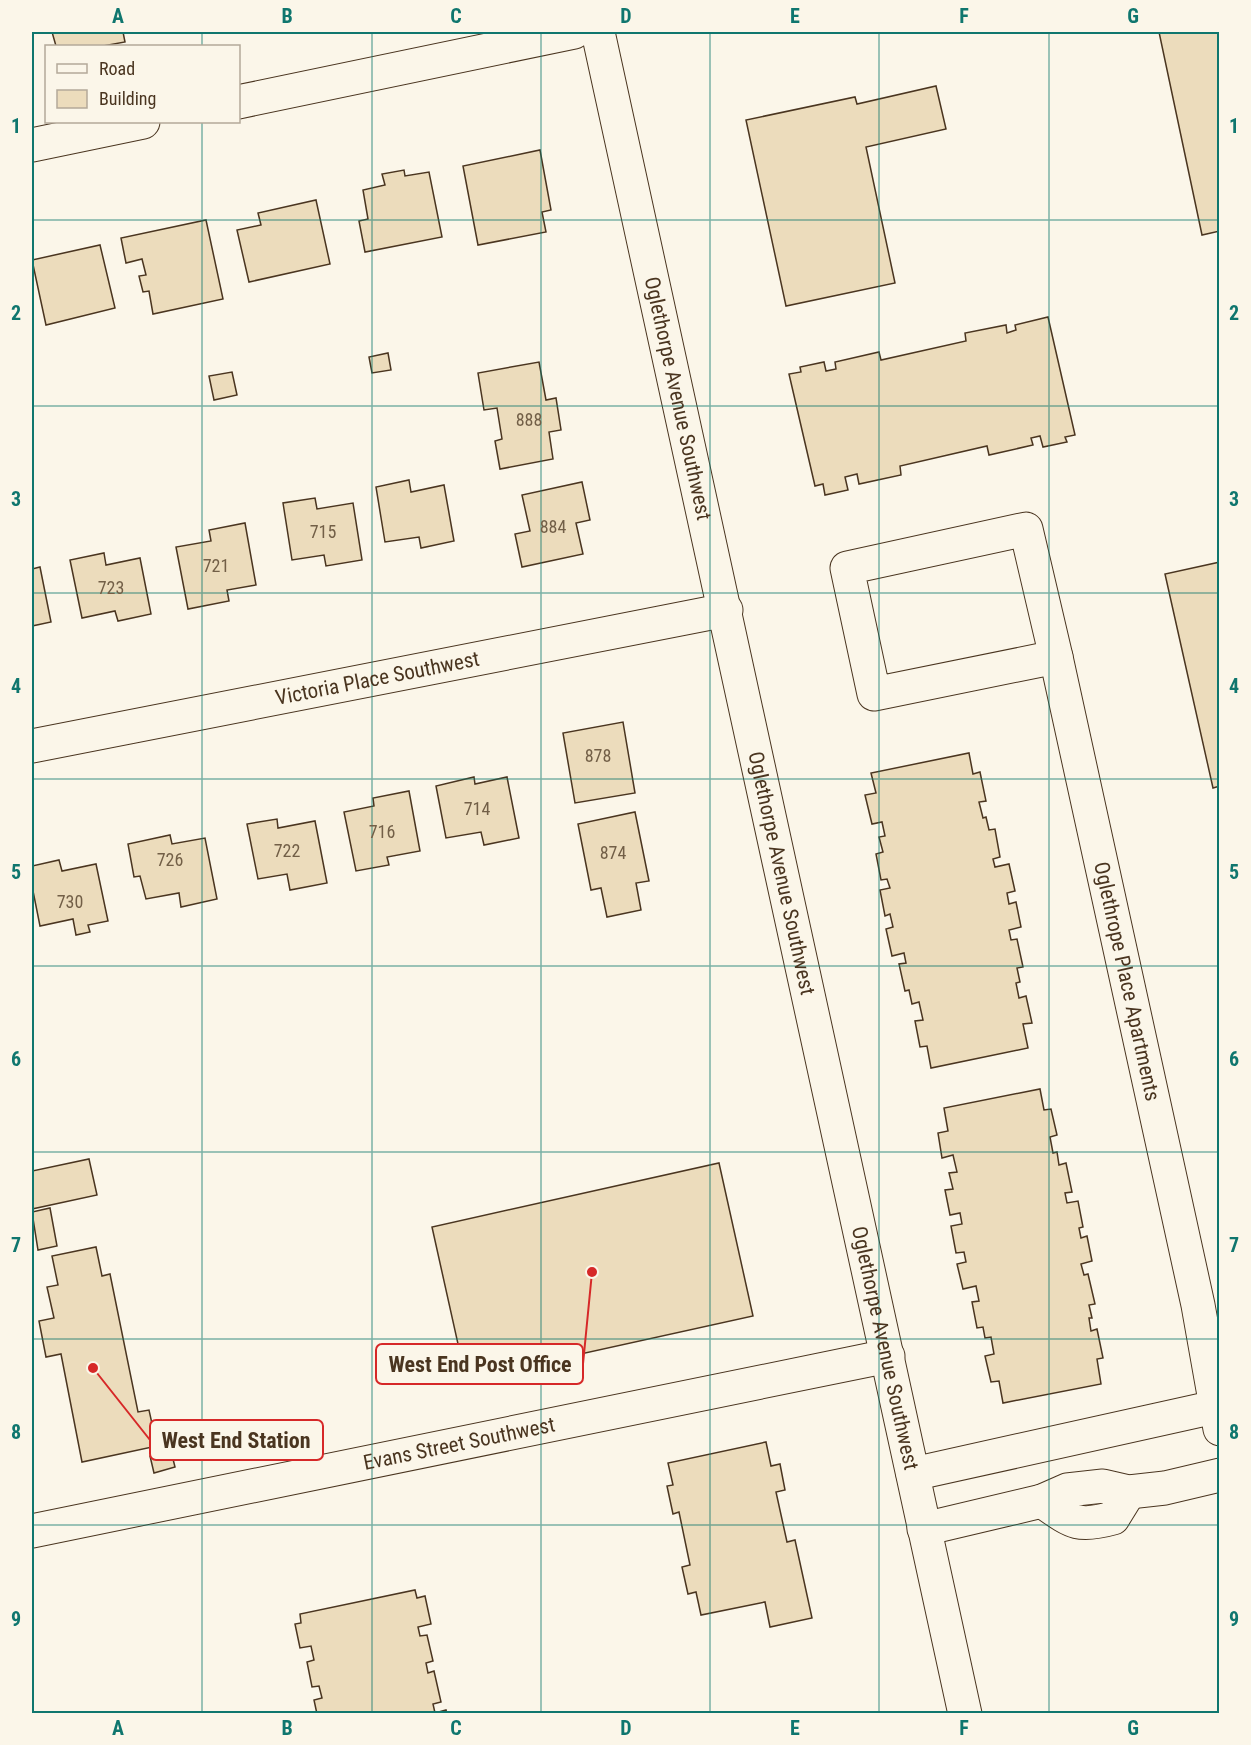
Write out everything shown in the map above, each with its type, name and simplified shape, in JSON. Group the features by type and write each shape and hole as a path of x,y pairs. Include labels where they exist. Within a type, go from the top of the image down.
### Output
{"street":[{"path":"240,102 574,32"},
{"name":"Oglethorpe Avenue Southwest","path":"598,32 726,610 964,1713"},
{"path":"32,145 138,123"},
{"name":"Oglethrope Place Apartments","path":"913,1474 1217,1418 1209,1303 1026,529 847,568 874,694 1056,657"},
{"name":"Victoria Place Southwest","path":"32,746 726,610"},
{"name":"Evans Street Southwest","path":"32,1531 888,1356"},
{"path":"924,1529 1042,1501 1067,1519 1089,1525 1113,1518 1129,1492 1165,1488 1220,1475"}],"building":[{"path":"52,32 123,32 125,42 108,45 56,45"},
{"path":"1159,32 1218,32 1220,231 1202,235"},
{"path":"936,86 946,129 866,147 895,283 786,306 746,120 855,97 857,104"},
{"path":"540,150 551,210 542,212 546,232 478,245 463,166"},
{"path":"404,170 405,176 429,172 442,237 365,252 359,221 368,219 363,190 385,185 382,174"},
{"path":"316,200 330,264 249,282 237,230 261,225 258,213"},
{"path":"206,220 223,299 153,314 149,291 143,292 139,276 146,275 142,259 126,263 121,238"},
{"path":"100,245 115,308 46,325 32,260"},
{"path":"1048,317 1075,435 1065,437 1067,442 1043,447 1040,436 1031,438 1033,445 989,455 987,446 900,466 901,475 859,484 857,474 845,477 848,490 825,495 823,484 815,486 789,374 801,372 800,367 824,362 826,371 836,369 835,362 879,352 881,360 966,341 965,333 1006,325 1007,333 1016,330 1015,325"},
{"path":"388,353 391,370 372,373 369,357"},
{"path":"539,362 546,400 556,398 561,430 549,432 553,459 500,469 495,441 502,439 497,408 484,410 478,373"},
{"path":"232,372 237,395 214,400 209,376"},
{"path":"409,480 411,492 444,485 454,541 421,548 419,537 385,542 376,487"},
{"path":"582,482 590,520 576,523 583,554 522,567 515,534 530,531 522,495"},
{"path":"315,498 317,509 353,503 362,560 326,566 324,555 292,560 283,503"},
{"path":"245,523 256,585 227,590 229,601 188,609 176,547 211,541 209,530"},
{"path":"104,553 106,565 140,558 151,614 118,621 115,611 82,618 70,560"},
{"path":"1220,562 1220,786 1213,788 1165,574"},
{"path":"40,567 51,622 32,626 32,569"},
{"path":"623,722 635,793 575,803 563,733"},
{"path":"969,753 973,774 980,772 986,801 979,802 983,818 986,817 989,830 995,829 1000,857 993,859 995,867 1009,864 1015,891 1007,893 1009,904 1016,902 1021,927 1009,930 1011,940 1017,939 1023,967 1017,968 1020,982 1016,983 1019,998 1026,996 1032,1023 1023,1024 1028,1048 931,1068 927,1046 920,1047 915,1021 923,1020 919,1002 912,1004 909,990 905,991 899,964 906,963 904,953 892,956 886,929 893,927 890,914 885,916 880,890 890,888 887,879 881,880 876,854 883,852 879,837 885,836 882,822 872,824 865,795 876,793 871,773"},
{"path":"474,777 475,784 507,777 519,838 484,845 481,832 446,838 436,786"},
{"path":"409,791 420,851 387,857 389,865 356,871 344,812 374,806 373,798"},
{"path":"635,812 649,881 636,883 641,910 607,917 601,888 591,890 578,824"},
{"path":"277,819 278,828 315,821 327,883 290,890 287,874 258,879 247,824"},
{"path":"170,835 172,844 205,838 217,899 181,907 179,893 146,899 140,876 134,877 128,844"},
{"path":"59,860 62,871 96,864 108,921 88,925 90,932 76,935 73,919 40,926 32,886 32,866"},
{"path":"1040,1089 1044,1110 1051,1109 1057,1135 1050,1137 1053,1153 1057,1152 1059,1165 1066,1163 1072,1192 1065,1193 1067,1203 1078,1201 1083,1227 1079,1228 1081,1238 1087,1236 1092,1261 1081,1264 1084,1275 1088,1274 1095,1304 1089,1305 1092,1318 1089,1318 1091,1331 1097,1329 1103,1358 1097,1359 1101,1384 1003,1403 999,1381 991,1382 985,1356 994,1354 991,1337 985,1338 983,1327 977,1328 972,1302 979,1301 976,1286 963,1289 957,1264 966,1262 964,1252 956,1253 951,1226 962,1224 960,1213 950,1215 945,1190 953,1189 949,1173 957,1172 953,1155 942,1158 938,1133 948,1131 944,1108"},
{"path":"89,1159 97,1195 32,1209 32,1171"},
{"path":"719,1163 753,1316 481,1376 478,1359 462,1362 432,1227"},
{"path":"50,1208 57,1246 38,1250 32,1212"},
{"path":"96,1247 102,1276 110,1274 138,1412 149,1410 157,1446 82,1462 61,1354 46,1357 39,1321 54,1318 47,1287 58,1285 52,1256"},
{"path":"766,1442 771,1466 780,1464 785,1490 776,1492 787,1542 795,1540 812,1618 770,1627 765,1602 701,1615 696,1592 688,1594 682,1567 690,1565 679,1512 673,1514 667,1486 673,1485 668,1463"},
{"path":"171,1451 175,1467 154,1473 150,1456"},
{"path":"415,1590 417,1598 425,1596 431,1624 418,1627 420,1636 427,1635 433,1661 426,1663 428,1673 434,1671 441,1702 433,1704 435,1713 446,1710 447,1714 317,1714 314,1700 322,1698 319,1686 312,1687 307,1662 314,1660 311,1646 300,1648 295,1624 301,1623 300,1614"}],"place":[{"name":"West End Post Office","path":"592,1272"},
{"name":"West End Station","path":"93,1368"}]}
